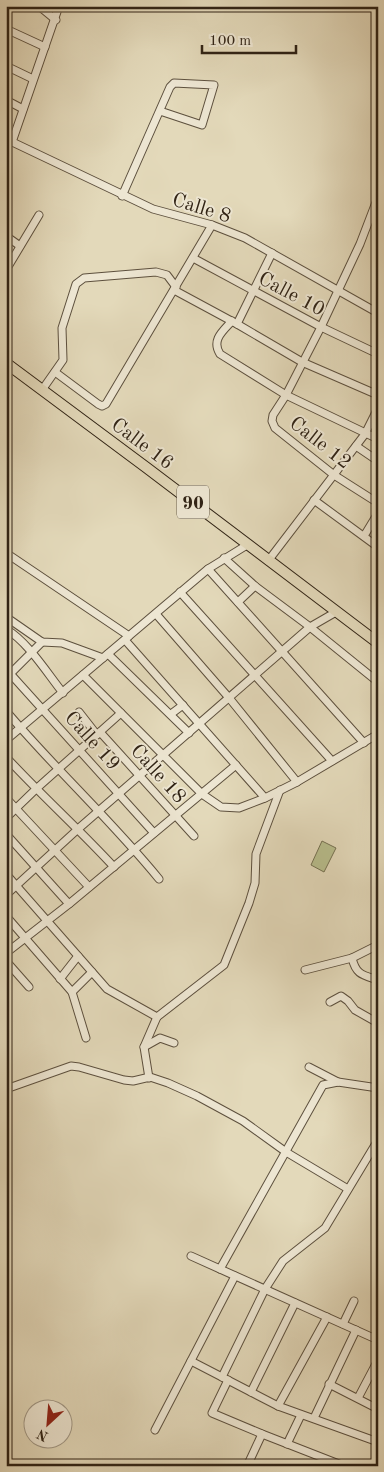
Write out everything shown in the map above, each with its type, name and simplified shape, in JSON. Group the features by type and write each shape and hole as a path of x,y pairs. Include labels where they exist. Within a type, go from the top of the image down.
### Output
{"highway":[{"name":"Calle 16","path":"6,363 50,380 148,468 378,643"}],"street":[{"path":"38,6 56,20"},
{"path":"9,141 23,109 60,6"},
{"path":"6,29 46,47"},
{"path":"6,66 34,79"},
{"path":"122,196 160,112 174,83 214,85 202,125 160,112"},
{"path":"6,100 23,109"},
{"name":"Calle 8","path":"9,141 153,209 212,225 245,238 378,313"},
{"path":"286,395 339,290 360,244 378,197"},
{"path":"6,270 39,215"},
{"path":"212,225 193,258 175,288 106,404 102,406 50,380 63,357 62,328 76,284 84,278 156,272 166,275 175,288 302,362 378,396"},
{"path":"6,236 20,246"},
{"path":"272,253 234,323 219,335 216,348 220,354 286,395 378,439"},
{"name":"Calle 10","path":"193,258 321,327 378,354"},
{"name":"Calle 12","path":"286,395 273,415 272,421 275,428 334,475 378,503"},
{"path":"268,561 365,434 378,408"},
{"name":"Calle 12","path":"356,446 378,461"},
{"path":"314,500 378,546"},
{"path":"364,536 378,513"},
{"path":"6,740 208,569 247,545"},
{"path":"6,553 127,638 265,798"},
{"path":"224,558 255,586 310,627 378,682"},
{"path":"208,569 364,742"},
{"path":"238,602 255,586"},
{"path":"180,592 332,761"},
{"path":"6,895 54,850 230,699 310,627 336,612"},
{"path":"156,614 230,699 297,782"},
{"path":"6,617 42,642 62,643 106,656 190,733"},
{"path":"18,626 9,631 30,652 63,693"},
{"path":"8,673 42,642"},
{"name":"Calle 19","path":"8,673 43,708 79,751 154,833"},
{"path":"83,675 202,794 221,807 239,808 265,798 297,782 378,734"},
{"path":"171,714 183,705"},
{"path":"6,711 58,769 100,811 158,879"},
{"name":"Calle 18","path":"79,712 194,836"},
{"path":"6,818 121,713"},
{"path":"6,757 114,867"},
{"path":"6,954 236,765"},
{"path":"149,1078 144,1047 157,1017 224,965 249,903 255,883 256,854 280,790"},
{"path":"6,798 89,887"},
{"path":"6,834 69,904"},
{"path":"6,874 107,989 157,1017"},
{"path":"6,916 72,992 86,1038"},
{"path":"305,970 352,958 378,945"},
{"path":"60,979 78,956"},
{"path":"352,958 355,970 378,980"},
{"path":"6,961 29,987"},
{"path":"72,992 92,972"},
{"path":"330,1002 341,996 355,1010 378,1023"},
{"path":"144,1047 160,1038 174,1043"},
{"path":"6,1089 71,1066 124,1080 133,1081 149,1078 168,1083 197,1096 243,1121 286,1152 348,1189"},
{"path":"309,1067 338,1082 378,1088"},
{"path":"220,1269 323,1085 338,1082"},
{"path":"344,1466 212,1413 225,1378 265,1289 283,1261 325,1228 378,1140"},
{"path":"191,1256 378,1340"},
{"path":"155,1430 235,1276"},
{"path":"343,1324 354,1301"},
{"path":"251,1392 295,1303"},
{"path":"278,1406 327,1317"},
{"path":"314,1418 356,1330"},
{"path":"358,1398 378,1360"},
{"path":"191,1361 278,1406 378,1442"},
{"path":"329,1384 378,1409"},
{"path":"287,1444 301,1415"},
{"path":"258,1466 248,1462 262,1434"}],"green space":[{"path":"322,841 336,848 324,872 311,865"}]}
